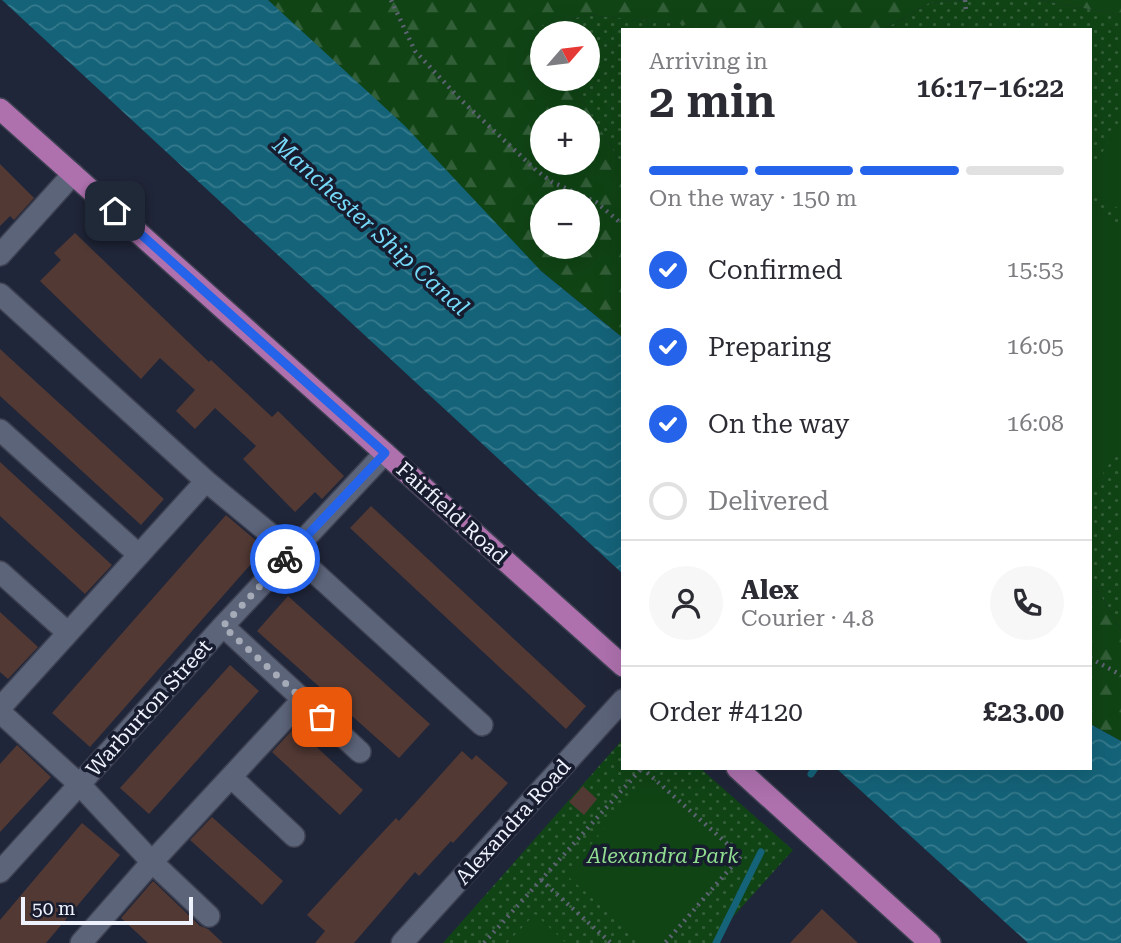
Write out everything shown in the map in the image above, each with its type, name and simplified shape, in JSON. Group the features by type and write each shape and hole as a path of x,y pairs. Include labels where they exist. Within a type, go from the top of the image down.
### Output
{"main road":[{"name":"Fairfield Road","path":"0,109 621,664"},
{"path":"739,770 930,943"}],"street":[{"path":"0,254 73,174"},
{"path":"0,294 206,481 292,552 482,725"},
{"path":"0,430 139,555"},
{"name":"Warburton Street","path":"0,872 223,626 385,453"},
{"path":"206,481 0,710 80,785 152,862 209,916"},
{"path":"0,572 68,633"},
{"path":"223,626 360,752"},
{"path":"81,943 303,699"},
{"name":"Alexandra Road","path":"402,943 621,701"},
{"path":"231,777 294,836"}],"path":[{"path":"391,0 415,51 460,99 537,171 552,182 596,202 621,223"},
{"path":"965,0 966,12"},
{"path":"1092,659 1121,674"},
{"path":"484,943 640,770"},
{"path":"644,770 741,856 665,943"},
{"path":"541,880 611,943"}],"green space":[{"path":"268,0 966,0 929,3 886,28 719,28 588,15 562,21 530,21 530,91 576,91 585,105 530,105 530,175 600,175 600,129 621,163 621,336 541,271"},
{"path":"1040,0 1121,15 1121,631 1096,587 1092,585 1092,28 886,28 929,3"},
{"path":"1040,0 1121,0 1121,15"},
{"path":"588,15 728,28 621,28 621,163 600,129 600,105 585,105 576,91 600,91 600,21 561,21"},
{"path":"1121,123 1121,210 1092,192 1092,169"},
{"path":"1092,208 1121,227 1121,446 1092,490"},
{"path":"1092,585 1096,587 1121,631 1121,741 1092,725"},
{"name":"Alexandra Park","path":"621,741 621,770 702,770 793,850 715,937 721,943 443,943"},
{"path":"650,777 741,856 665,943 644,943 565,874"},
{"path":"535,914 566,943 507,943"}],"water":[{"name":"Manchester Ship Canal","path":"2,0 268,0 405,126 541,271 621,336 621,572"},
{"path":"1092,725 1121,741 1121,943 1028,943 838,770 1092,770"}],"building":[{"path":"0,164 34,198 14,220 10,216 0,226"},
{"path":"75,233 209,362 211,360 272,417 278,411 344,476 322,499 315,492 295,512 243,459 256,446 215,408 195,429 176,411 195,390 160,358 141,379 40,281 61,260 54,253"},
{"path":"0,349 164,499 141,525 0,396"},
{"path":"0,462 112,565 85,594 0,516"},
{"path":"371,506 586,706 566,729 350,528"},
{"path":"226,515 265,548 90,747 52,713"},
{"path":"288,596 430,724 399,758 257,631"},
{"path":"0,612 38,647 8,679 0,672"},
{"path":"230,665 259,691 149,814 120,788"},
{"path":"295,727 363,790 340,815 272,752"},
{"path":"17,745 51,777 0,832 0,764"},
{"path":"462,751 472,760 476,755 508,783 419,876 415,872 354,943 315,943 325,931 307,915 396,818 399,821"},
{"path":"583,786 597,799 584,815 569,802"},
{"path":"212,817 283,881 262,905 190,840"},
{"path":"82,823 120,855 46,943 0,943 0,920"},
{"path":"153,881 200,926 208,929 223,943 148,943 121,918"},
{"path":"822,909 858,943 790,943"}],"waterway":[{"path":"811,774 814,770"},
{"path":"716,943 761,852"}],"way so far":[{"path":"285,559 223,626 322,717"}],"route":[{"path":"115,211 385,453 285,559"}]}
